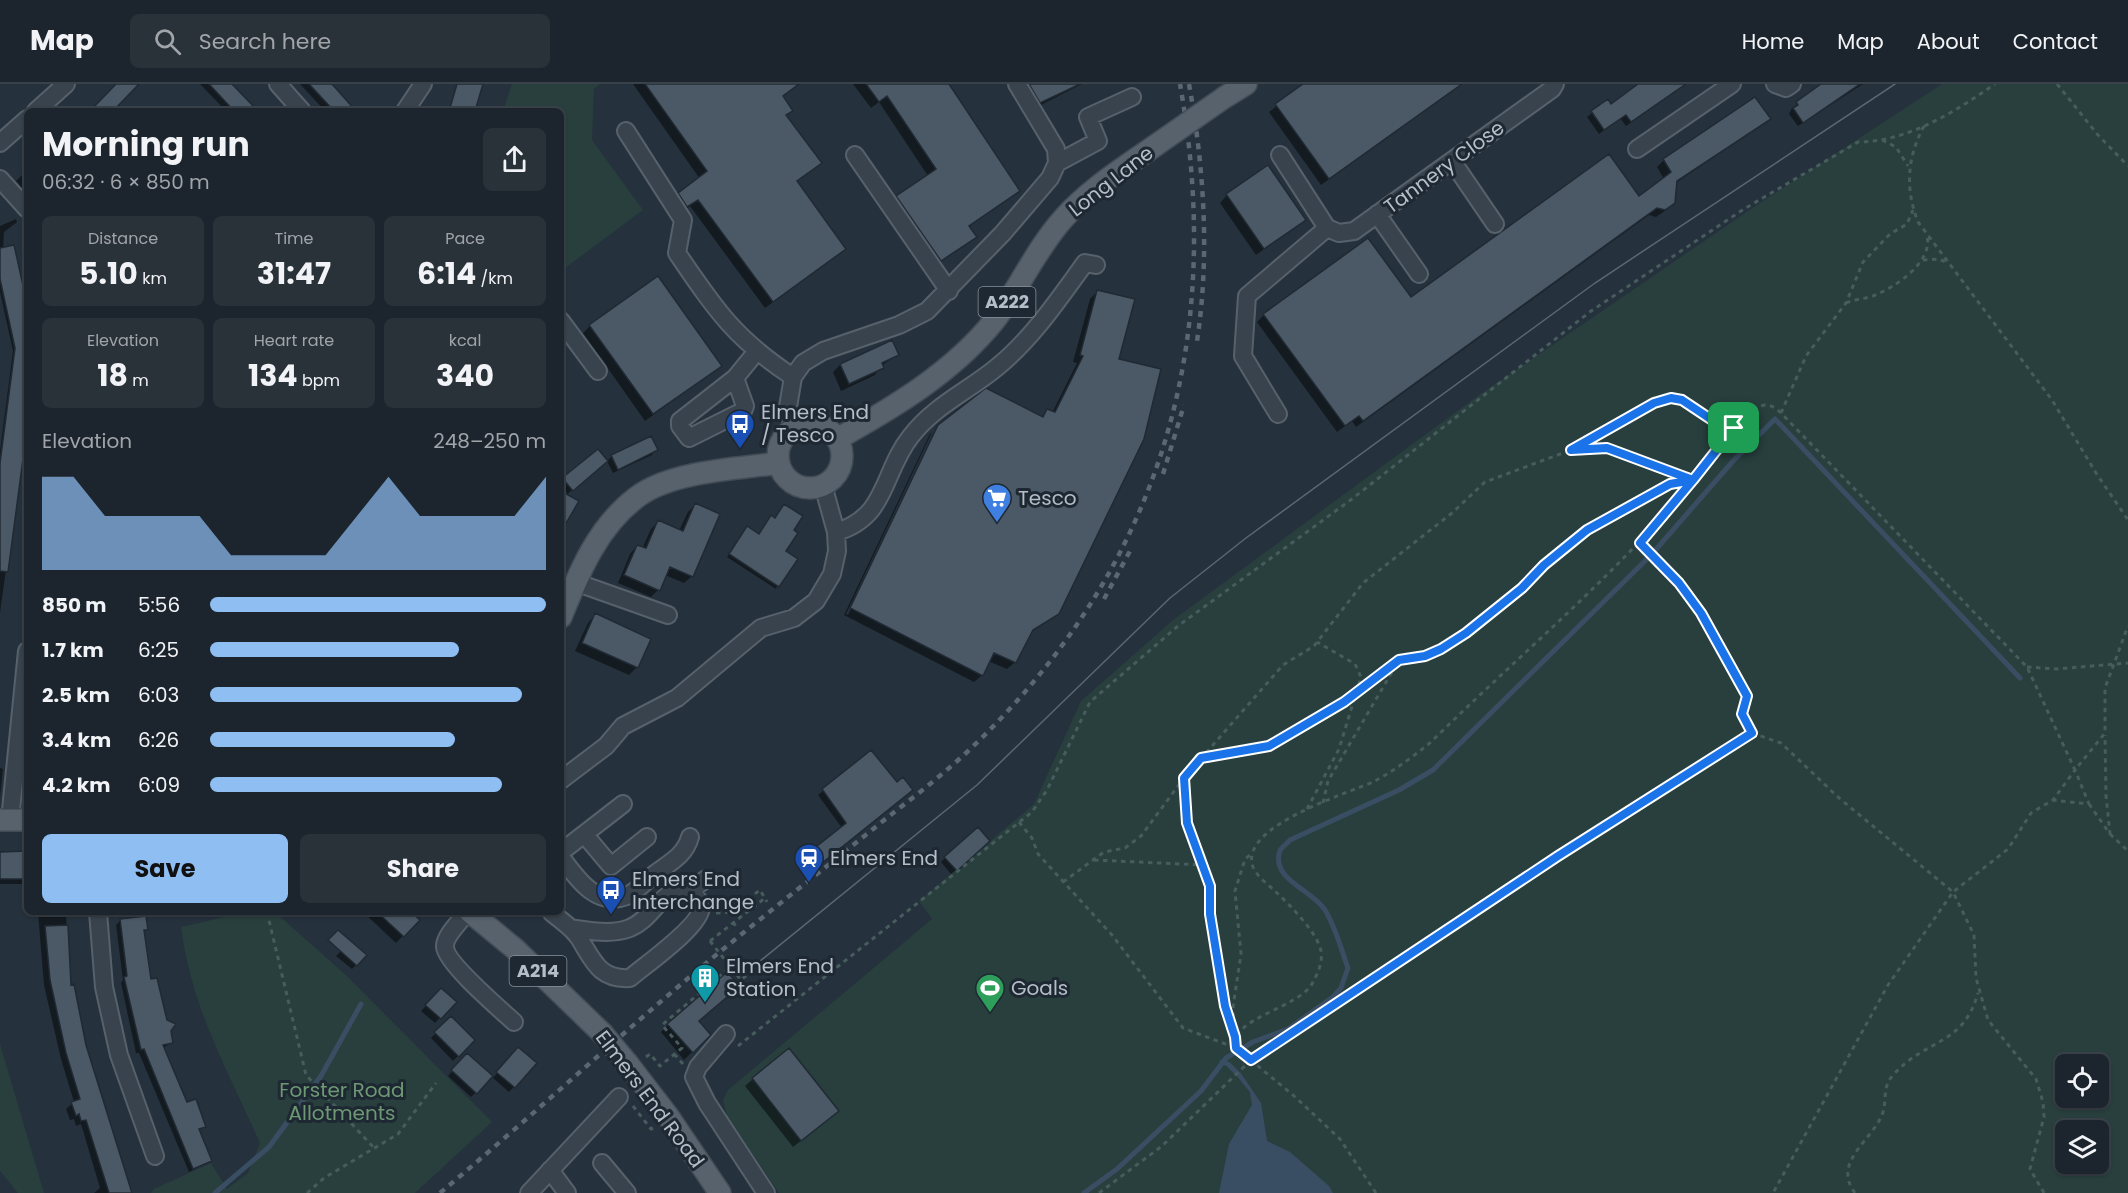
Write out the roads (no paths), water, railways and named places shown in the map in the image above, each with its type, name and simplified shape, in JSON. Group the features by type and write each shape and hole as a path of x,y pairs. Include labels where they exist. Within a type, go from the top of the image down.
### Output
{"main road":[{"name":"Long Lane","path":"837,439 887,411 955,360 993,322 1063,219 1102,183 1246,84"},
{"path":"803,425 819,425 837,439 842,449 841,464 837,474 823,485 812,488 797,485 788,478 779,463 780,444 793,429 803,425"},
{"path":"564,610 575,582 600,536 638,497 668,482 697,475 779,463"},
{"name":"Elmers End Road","path":"473,915 515,949 602,1034 668,1116 720,1193"}],"street":[{"path":"39,108 66,84"},
{"path":"278,84 300,108"},
{"path":"407,108 423,84"},
{"path":"1017,84 1056,149 1057,163"},
{"name":"Tannery Close","path":"1327,228 1339,233 1354,231 1555,84"},
{"path":"1638,149 1732,84"},
{"path":"1775,84 1786,88 1792,84"},
{"path":"793,429 788,407 793,377 803,363 823,351 899,325 927,311 949,291 1042,188 1057,163 1098,141 1088,117 1132,97"},
{"path":"0,143 24,122"},
{"path":"626,131 683,220 676,253 722,319 757,351 793,377"},
{"path":"855,155 949,291"},
{"path":"1278,414 1243,356 1247,296 1327,228 1280,155"},
{"path":"1452,161 1495,224"},
{"path":"0,179 24,206"},
{"path":"1377,214 1419,274"},
{"path":"836,532 854,527 872,512 910,436 935,410 997,367 1040,324 1085,263 1096,265"},
{"path":"564,325 598,371"},
{"path":"735,378 757,351"},
{"path":"564,778 606,746 623,726 677,698 761,628 794,618 816,601 832,574 837,551 836,532 823,485"},
{"path":"575,582 668,615"},
{"path":"12,820 24,685"},
{"path":"564,851 623,804"},
{"path":"584,834 611,866 647,837"},
{"path":"564,858 582,885 593,893 603,897 627,896 684,852 690,837"},
{"path":"570,928 618,931 633,927 666,895 679,889 691,890 706,879"},
{"path":"555,915 579,938 586,954 606,973 618,978 630,978 688,929 700,913 701,904 691,890"},
{"path":"98,915 104,987 114,1032 155,1156"},
{"path":"467,915 447,939 445,947 448,955 458,968 514,1022"},
{"path":"726,1034 698,1068 694,1077 707,1103 766,1193"},
{"path":"529,1193 619,1097"},
{"path":"602,1163 627,1193"},
{"path":"550,1170 567,1193"}],"water":[{"path":"1240,1072 1261,1103 1267,1141 1290,1152 1329,1186 1333,1193 1219,1193 1229,1144 1252,1105 1250,1092 1236,1075"}],"waterway":[{"path":"1652,554 1733,461 1775,419 2020,678"},
{"path":"1084,1193 1117,1169 1201,1091 1226,1058 1253,1042 1288,1029 1333,997 1341,988 1348,968 1332,924 1319,903 1286,877 1281,869 1280,850 1290,840 1399,790 1433,770 1651,555"},
{"path":"215,1193 269,1147 321,1076 361,1004"},
{"path":"1222,1062 1228,1064 1237,1073"}],"tram line":[{"path":"749,970 977,785 1170,598 1246,538 1595,283 1895,84"}],"railway":[{"path":"440,1193 691,976 966,753 1033,683 1088,608 1131,530 1163,448 1184,362 1193,273 1192,180 1180,84"},
{"path":"1189,84 1204,212 1203,277 1197,341"},
{"path":"1163,474 1184,405"},
{"path":"1104,599 1130,551"}],"place":[{"name":"Elmers End / Tesco","path":"740,450"},
{"name":"Tesco","path":"997,524"},
{"name":"Elmers End","path":"809,884"},
{"name":"Elmers End Interchange","path":"611,916"},
{"name":"Elmers End Station","path":"705,1004"},
{"name":"Goals","path":"990,1014"}],"park label":[{"name":"Forster Road Allotments","path":"342,1102"}]}
